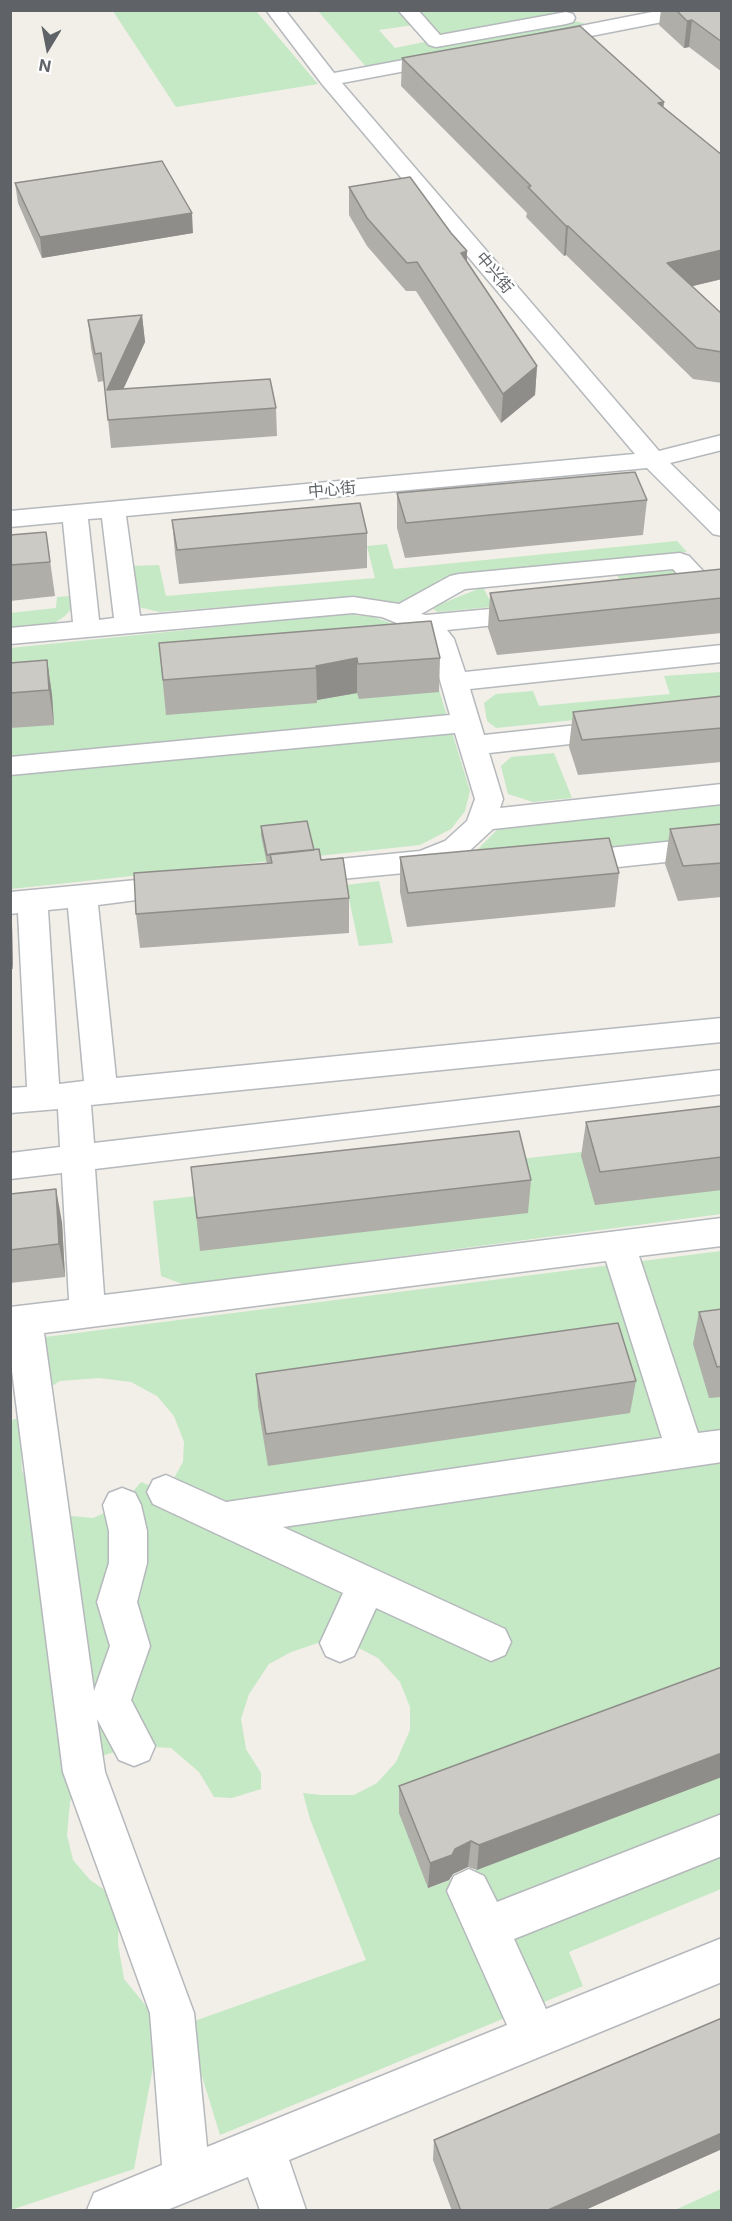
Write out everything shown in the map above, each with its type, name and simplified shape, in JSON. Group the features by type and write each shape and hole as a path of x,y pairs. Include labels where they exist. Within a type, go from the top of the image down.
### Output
{"street":[{"name":"中兴街","path":"275,10 329,80 653,460 722,529"},
{"path":"407,10 436,41 586,12 603,28"},
{"path":"329,80 693,10"},
{"name":"中心街","path":"10,519 653,460 722,442"},
{"path":"113,510 128,626"},
{"path":"75,513 87,629"},
{"path":"412,619 459,582 680,561 711,595 676,598"},
{"path":"10,636 353,605 387,609 412,619 441,639 489,799 480,826 455,848 425,861 269,876"},
{"path":"412,619 561,610"},
{"path":"454,682 722,653"},
{"path":"10,766 470,734 639,728"},
{"path":"482,820 722,794"},
{"path":"545,865 722,846"},
{"path":"425,861 463,873"},
{"path":"73,1095 21,902 210,882"},
{"path":"82,896 73,1095 87,1312"},
{"path":"10,1101 722,1030"},
{"path":"10,1166 722,1082"},
{"path":"187,2179 172,2013 84,1772 17,1321 722,1232"},
{"path":"618,1245 685,1452"},
{"path":"224,1519 722,1446"},
{"path":"166,1492 491,1642"},
{"path":"122,1505 128,1531 128,1563 117,1602 130,1646 110,1702 134,1746"},
{"path":"340,1643 366,1585"},
{"path":"535,2036 478,1910 722,1834"},
{"path":"111,2211 722,1960"},
{"path":"262,2149 283,2211"}],"green space":[{"path":"571,10 574,13 440,36 415,11"},
{"path":"113,11 256,11 318,84 176,107"},
{"path":"318,11 398,11 413,25 379,30 395,48 429,41 436,46 574,21 586,26 367,68"},
{"path":"677,541 687,552 464,574 441,579 404,603 351,597 160,612 138,607 133,566 159,565 166,596 375,578 367,546 387,544 394,569"},
{"path":"673,568 681,572 684,589 438,612 431,608 483,587 489,599 621,584 617,574"},
{"path":"71,596 72,608 53,624 11,628 10,613 56,608 57,597"},
{"path":"343,614 374,617 407,629 425,644 470,791 465,811 451,829 420,845 11,889 10,648"},
{"path":"721,672 721,705 496,728 487,721 484,703 496,694 533,691 539,706 670,694 664,676"},
{"path":"554,753 572,798 533,802 508,794 501,766 511,757"},
{"path":"721,804 721,837 462,865 499,828"},
{"path":"379,881 393,943 359,946 346,885"},
{"path":"721,1136 721,1214 185,1285 161,1276 153,1201"},
{"path":"721,1251 721,1693 429,1888 721,1777 721,1889 569,1952 583,1986 220,2135 186,2024 366,1960 310,1819 303,1793 354,1795 377,1783 396,1762 410,1730 410,1707 400,1682 378,1658 353,1645 321,1642 291,1652 269,1664 249,1694 241,1719 246,1749 261,1773 261,1789 232,1798 214,1797 199,1772 171,1748 134,1746 105,1755 84,1772 70,1802 67,1835 73,1860 90,1880 119,1900 118,1944 124,1979 161,2024 134,2169 11,2210 10,1421 21,1417 34,1433 21,1452 22,1470 28,1487 60,1515 93,1518 122,1505 141,1482 166,1492 183,1462 184,1442 174,1416 157,1396 131,1382 99,1378 60,1381 41,1393 37,1338"},
{"path":"721,2189 721,2210 675,2210"}],"building":[{"path":"676,10 722,10 722,42 692,20 687,21"},
{"path":"580,26 664,102 658,103 722,155 722,250 667,263 722,314 722,352 697,348 566,226 528,187 531,186 402,58"},
{"path":"162,161 192,213 40,237 15,183"},
{"path":"410,177 467,251 461,253 537,366 503,394 417,262 407,263 367,218 349,187"},
{"path":"142,315 107,390 270,379 276,408 108,420 101,353 95,354 88,320"},
{"path":"635,472 647,500 406,523 397,493"},
{"path":"360,503 367,533 177,550 172,520"},
{"path":"46,532 50,562 10,565 10,535"},
{"path":"722,569 722,598 499,621 490,593"},
{"path":"431,621 440,658 358,664 357,658 316,666 316,668 163,680 159,643"},
{"path":"47,660 49,690 10,693 10,663"},
{"path":"722,696 722,728 582,740 573,712"},
{"path":"307,821 314,850 267,855 261,826"},
{"path":"722,824 722,863 683,866 670,829"},
{"path":"609,838 619,873 408,893 400,857"},
{"path":"319,849 321,860 343,858 349,898 136,914 134,873 272,863 270,854"},
{"path":"722,1106 722,1157 600,1172 586,1122"},
{"path":"519,1131 531,1180 197,1218 191,1167"},
{"path":"56,1189 59,1244 10,1250 10,1194"},
{"path":"722,1309 722,1366 717,1367 699,1312"},
{"path":"618,1323 636,1381 266,1434 256,1374"},
{"path":"722,1667 722,1753 479,1845 471,1841 455,1849 452,1855 430,1863 399,1786"},
{"path":"722,2018 722,2133 546,2211 461,2211 434,2140"}]}
